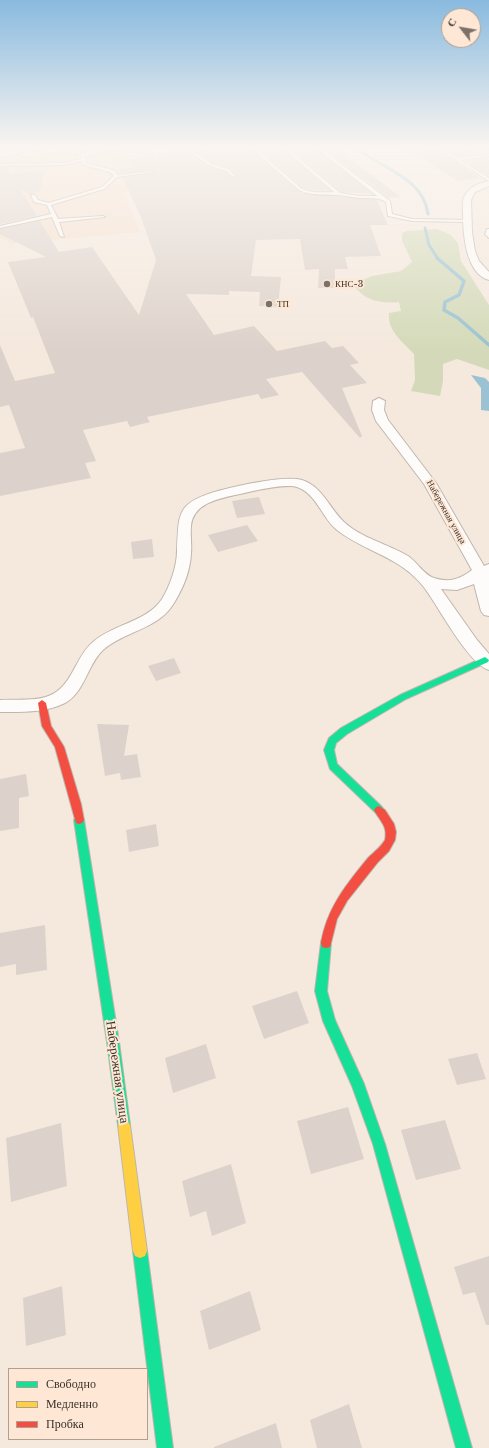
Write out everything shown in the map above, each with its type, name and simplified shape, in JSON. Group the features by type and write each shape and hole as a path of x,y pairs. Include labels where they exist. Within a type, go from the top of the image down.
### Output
{"street":[{"path":"468,214 468,241 471,256 478,267 489,277"},
{"name":"Набережная улица","path":"379,401 378,410 382,422 430,483 484,570 483,592 489,611"},
{"path":"0,706 42,703 60,698 80,673 91,653 105,641 152,617 168,604 178,579 184,556 183,527 191,508 212,497 290,482 300,482 310,487 336,522 350,533 404,560 428,582 471,644 487,662 458,671 373,713 337,735 328,749 329,758 333,766 386,816 390,826 390,840 341,899 328,928 321,991 329,1021 358,1084 379,1144 464,1448"},
{"path":"428,582 448,585 461,584 484,570"},
{"name":"Набережная улица","path":"42,703 47,726 59,747 76,804 113,1042 165,1448"}],"lane":[{"path":"390,214 401,219 468,221"},
{"path":"0,227 53,215 62,236"},
{"path":"55,221 103,217"},
{"path":"489,230 487,234 489,237"}],"shaded area":[{"path":"0,214 132,214 140,232 11,244 0,238"}],"green space":[{"path":"437,229 451,235 458,243 461,261 489,305 489,370 457,359 443,364 443,381 440,396 411,391 415,380 414,354 393,331 389,319 389,313 401,311 399,302 380,302 367,298 357,290 353,284 372,276 401,271 412,262 402,241 402,233 407,231"}],"water":[{"path":"471,375 485,378 489,382 489,411 481,410 481,388"}],"building":[{"path":"0,214 35,214 37,216 0,224"},
{"path":"139,214 383,214 388,225 370,225 381,256 345,257 348,269 335,269 335,288 318,288 319,269 305,270 300,239 256,240 251,276 281,277 278,307 259,306 260,292 229,291 229,295 186,294 214,335 254,326 277,351 325,341 332,348 343,346 359,363 350,365 367,383 342,388 362,436 360,438 302,372 266,379 279,395 261,399 258,394 147,417 150,422 130,427 127,421 83,430 96,461 85,463 91,478 0,496 0,453 25,448 9,405 0,407 0,345 15,381 55,373 33,317 31,318 8,262 46,257 0,234 0,229 40,221 59,252 92,247 139,315 156,260"},
{"path":"259,497 265,514 237,518 232,501"},
{"path":"247,525 258,541 218,552 208,535"},
{"path":"152,539 154,557 133,559 131,542"},
{"path":"174,658 181,673 156,681 148,666"},
{"path":"97,724 129,725 124,756 137,754 141,777 121,780 120,773 105,776"},
{"path":"26,774 29,796 19,798 19,828 0,831 0,779"},
{"path":"156,824 159,846 129,852 126,830"},
{"path":"45,925 47,970 16,975 16,964 0,967 0,933"},
{"path":"297,991 309,1023 264,1039 252,1006"},
{"path":"206,1044 216,1078 173,1093 165,1058"},
{"path":"477,1053 486,1079 457,1085 448,1059"},
{"path":"348,1107 364,1159 311,1174 297,1121"},
{"path":"445,1120 461,1169 416,1180 401,1130"},
{"path":"61,1123 67,1186 11,1202 6,1138"},
{"path":"231,1164 246,1223 212,1236 206,1211 190,1217 182,1181"},
{"path":"489,1256 489,1325 486,1325 475,1292 463,1295 454,1267"},
{"path":"62,1286 66,1335 26,1346 23,1298"},
{"path":"250,1291 261,1330 209,1350 200,1311"},
{"path":"349,1404 362,1448 317,1448 310,1420"},
{"path":"276,1423 282,1448 214,1448 214,1447"}],"waterway":[{"path":"425,228 429,245 438,259"},
{"path":"438,259 464,281 459,295 445,302 444,310 458,318 489,345"}],"traffic: fast":[{"path":"379,810 333,766 329,750 332,741 344,731 403,697 485,660"},
{"path":"79,820 113,1042 124,1125"},
{"path":"326,943 321,991 329,1021 358,1084 379,1144 464,1448"},
{"path":"140,1251 165,1448"}],"traffic: slow":[{"path":"124,1125 140,1251"}],"traffic: jam":[{"path":"42,703 47,726 59,747 76,804 79,820"},
{"path":"326,943 332,918 343,898 374,859 389,843 391,836 389,824 385,816 379,810"}],"place":[{"name":"КНС-3","path":"327,284"},
{"name":"ТП","path":"269,304"}]}
